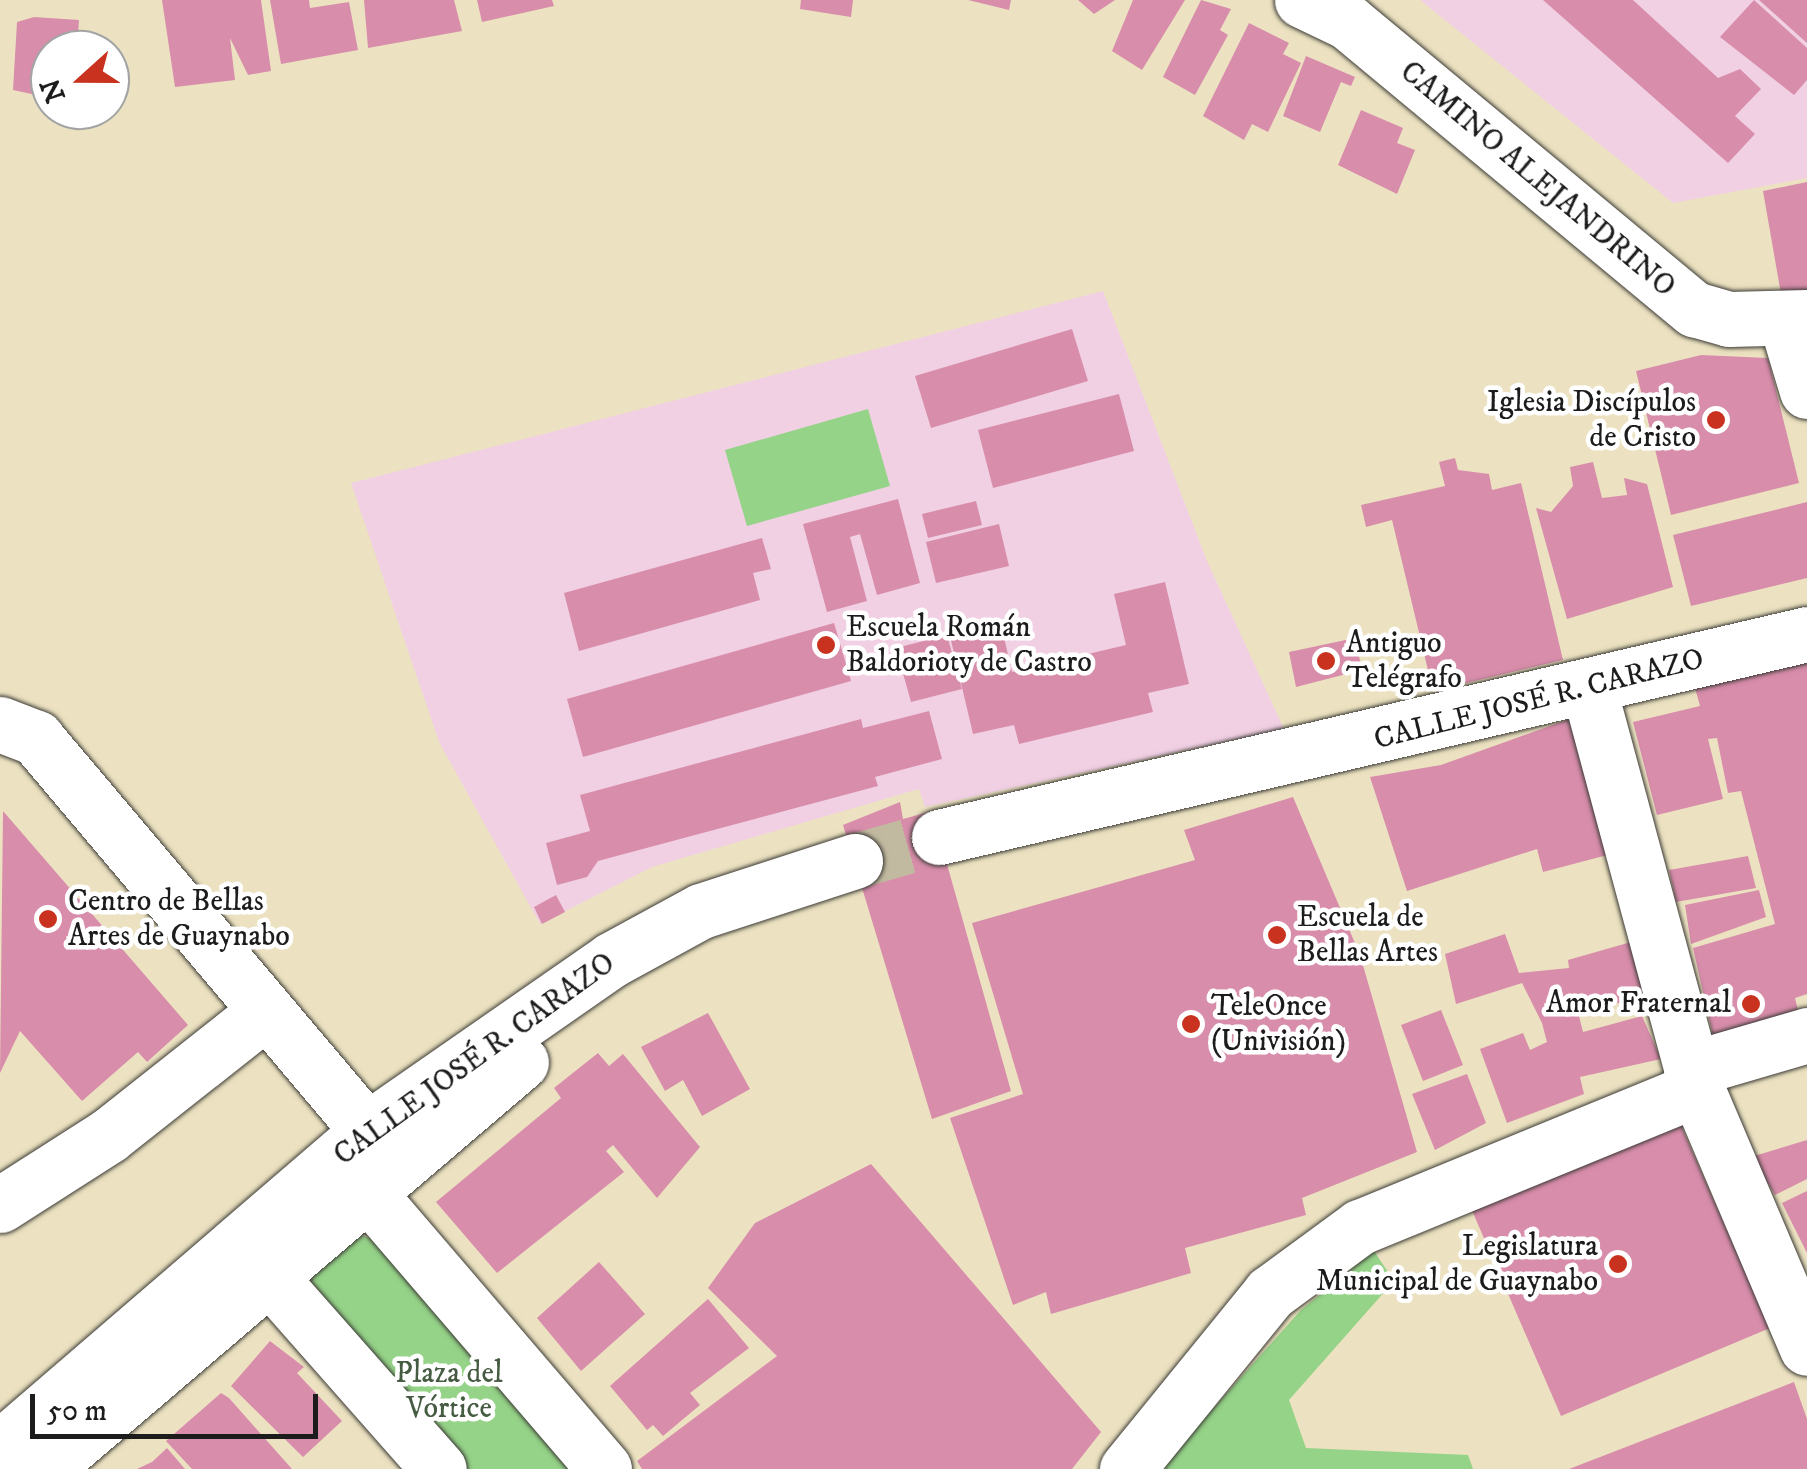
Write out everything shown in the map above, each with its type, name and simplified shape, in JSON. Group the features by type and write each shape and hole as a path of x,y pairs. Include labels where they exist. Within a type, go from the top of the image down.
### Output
{"street":[{"name":"CAMINO ALEJANDRINO","path":"1302,0 1348,22 1668,292 1729,319 1796,319"},
{"path":"1796,319 1807,391"},
{"name":"CALLE JOSÉ R. CARAZO","path":"943,853 1214,793 1271,766 1807,634"},
{"path":"1590,689 1694,1080 1807,1348"},
{"path":"0,724 36,738 266,1011 357,1160 604,1469"},
{"name":"CALLE JOSÉ R. CARAZO","path":"44,1469 357,1160 532,1015 701,910 855,872 644,972 357,1160"},
{"path":"0,1204 108,1136 266,1011"},
{"path":"1128,1469 1270,1293 1360,1227 1694,1080 1807,1035"},
{"path":"254,1258 439,1469"},
{"name":"CALLE JOSÉ R. CARAZO","path":"0,1448 254,1258"}],"shaded area":[{"path":"1420,0 1807,0 1807,178 1673,203"},
{"name":"Escuela Román Baldorioty de Castro","path":"1103,291 1207,561 1284,729 925,807 919,789 652,867 540,924 439,742 351,483"}],"green space":[{"path":"868,409 890,486 747,526 725,450"},
{"name":"Plaza del Vórtice","path":"352,1234 371,1238 573,1469 459,1469 305,1294 308,1259"},
{"path":"1374,1251 1394,1281 1289,1400 1306,1448 1468,1455 1473,1469 1159,1469 1301,1310"}],"building":[{"path":"162,0 261,0 271,71 248,75 230,38 235,80 175,87"},
{"path":"270,0 309,0 310,8 349,2 358,50 281,64"},
{"path":"364,0 454,0 462,31 368,48"},
{"path":"477,0 552,0 554,6 482,22"},
{"path":"801,0 853,0 851,17 800,9"},
{"path":"968,0 1011,0 1009,10"},
{"path":"1078,0 1115,0 1094,14"},
{"path":"1133,0 1185,0 1142,70 1112,51"},
{"path":"1201,0 1231,9 1220,30 1228,35 1195,95 1163,77"},
{"path":"1543,0 1633,0 1718,78 1740,69 1761,89 1735,116 1755,134 1728,163"},
{"path":"1754,0 1807,48 1807,80 1794,95 1720,37"},
{"path":"1759,0 1807,0 1807,43"},
{"path":"34,17 79,20 78,30 30,30 30,94 13,90 17,22"},
{"path":"1249,23 1289,43 1283,54 1301,63 1268,132 1252,124 1244,140 1203,116"},
{"path":"1306,56 1355,77 1351,86 1341,82 1320,132 1283,116"},
{"path":"1361,110 1403,128 1397,143 1415,150 1397,194 1338,165"},
{"path":"1807,182 1807,294 1782,300 1763,191"},
{"path":"1072,329 1088,381 931,428 915,376"},
{"name":"Iglesia Discípulos de Cristo","path":"1701,355 1768,358 1799,483 1671,515 1636,371"},
{"path":"1119,394 1134,451 993,488 978,430"},
{"path":"1455,458 1458,470 1489,474 1492,490 1521,483 1563,660 1433,691 1392,520 1366,527 1361,505 1445,486 1439,462"},
{"path":"1593,462 1602,498 1627,495 1624,478 1647,484 1673,587 1567,619 1536,508 1551,512 1573,486 1570,467"},
{"path":"898,499 920,583 877,595 860,534 850,537 867,601 827,612 803,524"},
{"path":"976,501 982,525 928,538 922,514"},
{"path":"1807,502 1807,578 1691,606 1673,535"},
{"path":"999,524 1009,566 936,583 926,542"},
{"path":"762,538 771,569 753,573 760,600 579,651 564,593"},
{"path":"1165,582 1189,684 1148,693 1153,712 1019,744 1014,725 973,734 949,632 1000,620 1012,672 1126,645 1114,594"},
{"path":"834,623 851,681 583,757 567,699"},
{"path":"947,635 962,689 911,702 896,648"},
{"name":"Antiguo Telégrafo","path":"1355,638 1362,670 1296,687 1289,652"},
{"path":"1807,661 1807,994 1795,998 1798,1010 1713,1036 1693,948 1775,924 1741,791 1728,793 1717,738 1708,739 1723,799 1657,815 1633,722 1700,706 1695,688"},
{"path":"929,711 942,759 875,777 878,786 598,861 587,877 557,885 546,843 590,831 580,795 861,719 863,728"},
{"path":"1575,717 1611,854 1543,872 1537,849 1407,891 1370,777 1441,765"},
{"name":"TeleOnce (Univisión)","path":"1293,797 1360,955 1417,1152 1302,1198 1306,1215 1185,1248 1191,1273 1051,1314 1046,1292 1013,1305 950,1118 1023,1094 972,923 1195,860 1184,830"},
{"path":"900,802 903,819 932,811 1011,1091 932,1119 843,825"},
{"name":"Centro de Bellas Artes de Guaynabo","path":"3,811 188,1025 147,1062 138,1052 82,1101 20,1031 0,1073"},
{"path":"1748,856 1756,888 1676,902 1669,870"},
{"path":"1759,890 1766,917 1691,944 1685,905"},
{"path":"556,895 565,912 542,924 534,907"},
{"path":"1505,934 1519,973 1569,968 1568,960 1631,942 1646,997 1578,1012 1583,1032 1642,1016 1661,1059 1580,1077 1584,1094 1507,1123 1480,1049 1523,1033 1530,1050 1547,1042 1542,1023 1522,983 1456,1004 1445,954"},
{"path":"1441,1010 1463,1065 1423,1081 1401,1025"},
{"path":"708,1013 750,1089 702,1116 683,1080 665,1091 641,1047"},
{"path":"598,1053 609,1066 623,1054 700,1147 657,1198 613,1145 606,1151 624,1172 497,1273 436,1202 561,1098 554,1088"},
{"path":"1467,1074 1486,1123 1435,1150 1412,1094"},
{"name":"Legislatura Municipal de Guaynabo","path":"1675,1112 1770,1328 1561,1416 1467,1199"},
{"path":"1807,1140 1807,1179 1775,1195 1751,1157"},
{"path":"871,1164 1101,1432 1072,1469 642,1469 637,1461 777,1356 708,1288 755,1223"},
{"path":"1807,1191 1807,1253 1782,1203"},
{"path":"599,1262 645,1314 581,1371 537,1318"},
{"path":"708,1299 749,1348 690,1393 700,1405 663,1436 653,1425 647,1430 610,1386"},
{"path":"270,1341 304,1367 297,1373 342,1421 303,1457 231,1386"},
{"path":"1794,1382 1807,1419 1807,1469 1569,1469"},
{"path":"221,1393 292,1469 192,1469 166,1441"},
{"path":"167,1448 185,1469 137,1469 152,1462"}],"tunnel":[{"path":"855,861 939,837"}],"place":[{"name":"Iglesia Discípulos de Cristo","path":"1716,420"},
{"name":"Escuela Román Baldorioty de Castro","path":"826,645"},
{"name":"Antiguo Telégrafo","path":"1326,661"},
{"name":"Centro de Bellas Artes de Guaynabo","path":"48,919"},
{"name":"Escuela de Bellas Artes","path":"1277,935"},
{"name":"Amor Fraternal","path":"1751,1004"},
{"name":"TeleOnce (Univisión)","path":"1191,1024"},
{"name":"Legislatura Municipal de Guaynabo","path":"1618,1264"}]}
